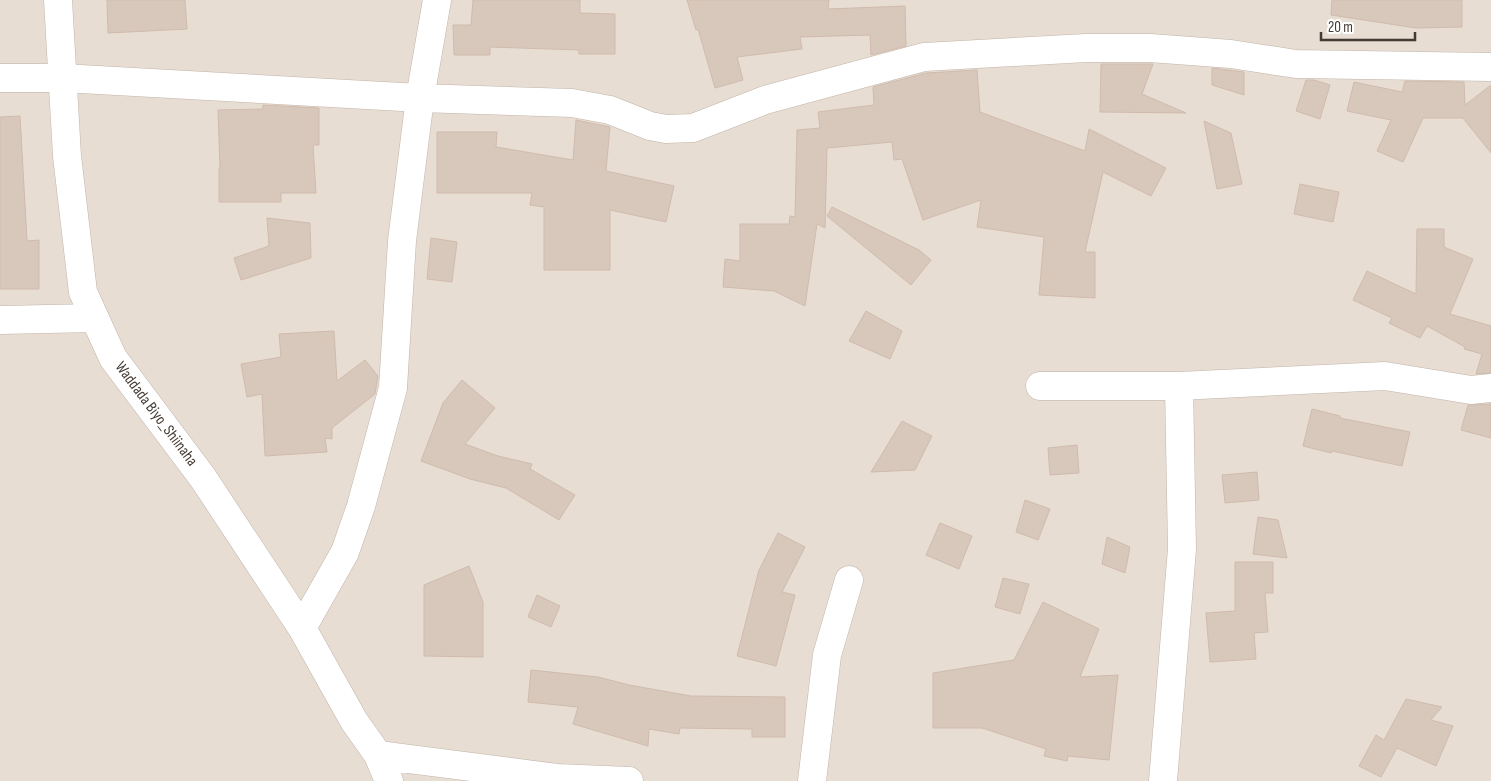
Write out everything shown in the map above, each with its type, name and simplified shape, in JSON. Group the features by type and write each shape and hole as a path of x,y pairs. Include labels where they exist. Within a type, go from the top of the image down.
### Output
{"street":[{"name":"Waddada Biyo_Shiinaha","path":"58,0 67,156 83,292 113,358 203,478 302,628 354,721 378,755 390,781"},
{"path":"302,628 345,552 361,506 393,388 402,241 420,98 437,0"},
{"path":"0,78 62,78 420,98 572,103 610,110 650,126 666,129 693,128 766,100 924,57 1086,48 1150,48 1231,54 1296,64 1491,67"},
{"path":"0,320 95,318"},
{"path":"1040,386 1179,386 1385,376 1471,390 1491,388"},
{"path":"1163,781 1182,549 1179,386"},
{"path":"812,781 827,655 849,580"},
{"path":"378,755 557,778 629,781"}],"shaded area":[{"path":"0,0 1491,0 1491,781 0,781"}],"building":[{"path":"107,0 185,0 187,29 108,33"},
{"path":"473,0 580,0 580,13 615,14 615,54 579,54 579,50 490,47 490,55 454,55 453,25 471,25"},
{"path":"687,0 829,0 828,9 905,6 906,46 871,55 870,35 800,37 802,49 737,57 743,80 715,88 698,29 696,30"},
{"path":"1332,0 1462,0 1462,27 1416,28 1331,15"},
{"path":"1101,64 1153,64 1142,94 1186,113 1100,112"},
{"path":"1212,68 1244,72 1244,95 1212,85"},
{"path":"977,70 980,112 1085,151 1089,129 1166,168 1151,196 1103,172 1085,252 1095,252 1095,298 1039,295 1044,237 977,227 981,200 923,220 902,159 894,160 892,142 827,148 825,228 817,224 805,306 774,291 723,287 725,259 740,261 740,224 789,224 790,216 795,217 797,130 820,128 818,112 874,105 873,87 926,73"},
{"path":"1306,80 1314,80 1330,85 1320,119 1296,111"},
{"path":"1405,81 1464,82 1465,105 1491,85 1491,153 1463,118 1423,118 1403,162 1377,151 1391,120 1347,111 1354,82 1402,92"},
{"path":"263,105 319,108 319,145 313,145 316,193 281,193 281,202 219,202 218,110 263,109"},
{"path":"20,116 27,241 39,240 39,289 0,289 0,117"},
{"path":"576,120 610,127 606,171 674,186 666,222 610,210 610,270 544,270 544,207 530,205 532,193 437,193 437,132 497,132 496,147 573,160"},
{"path":"1204,121 1231,133 1242,184 1217,189"},
{"path":"1300,184 1339,192 1333,222 1294,214"},
{"path":"832,207 919,250 931,260 911,285 827,216"},
{"path":"267,218 310,223 311,258 241,280 234,258 269,246"},
{"path":"1417,229 1444,229 1444,247 1473,259 1450,314 1491,326 1491,373 1476,374 1482,354 1464,349 1465,347 1427,326 1420,338 1389,323 1392,318 1353,300 1367,271 1416,294"},
{"path":"431,238 457,242 452,282 427,279"},
{"path":"866,311 902,331 890,359 849,341"},
{"path":"334,331 337,381 365,360 378,376 375,394 332,428 332,439 325,438 327,452 265,456 262,394 247,397 241,364 281,357 279,334"},
{"path":"462,380 495,408 465,444 498,456 532,464 530,469 575,495 559,520 506,488 470,479 421,461 443,403"},
{"path":"1491,404 1491,438 1461,430 1468,405"},
{"path":"1312,409 1340,416 1340,418 1410,432 1402,466 1303,446"},
{"path":"902,421 932,436 915,470 871,472"},
{"path":"1077,445 1079,473 1050,475 1048,448"},
{"path":"1257,472 1259,500 1225,503 1222,475"},
{"path":"1025,500 1050,509 1038,540 1016,532"},
{"path":"1258,517 1278,520 1287,558 1253,554"},
{"path":"940,523 972,536 959,569 926,555"},
{"path":"778,533 805,547 782,592 795,595 776,666 737,656 759,570"},
{"path":"1107,537 1130,547 1125,573 1102,564"},
{"path":"1235,562 1273,562 1273,593 1265,593 1268,632 1254,633 1256,659 1210,662 1206,613 1235,611"},
{"path":"469,566 483,602 483,657 424,656 424,585"},
{"path":"1003,578 1029,584 1020,614 995,607"},
{"path":"537,595 560,606 551,627 528,617"},
{"path":"1043,602 1099,629 1080,677 1118,675 1109,760 1068,756 1067,761 1044,756 1046,749 982,728 933,728 933,673 1014,660"},
{"path":"531,670 598,677 629,685 691,696 785,697 785,737 752,737 752,729 680,728 679,734 649,729 648,746 573,724 578,707 528,702"},
{"path":"1406,699 1442,707 1431,720 1453,726 1436,766 1397,748 1381,777 1359,766 1376,735 1384,740"}]}
